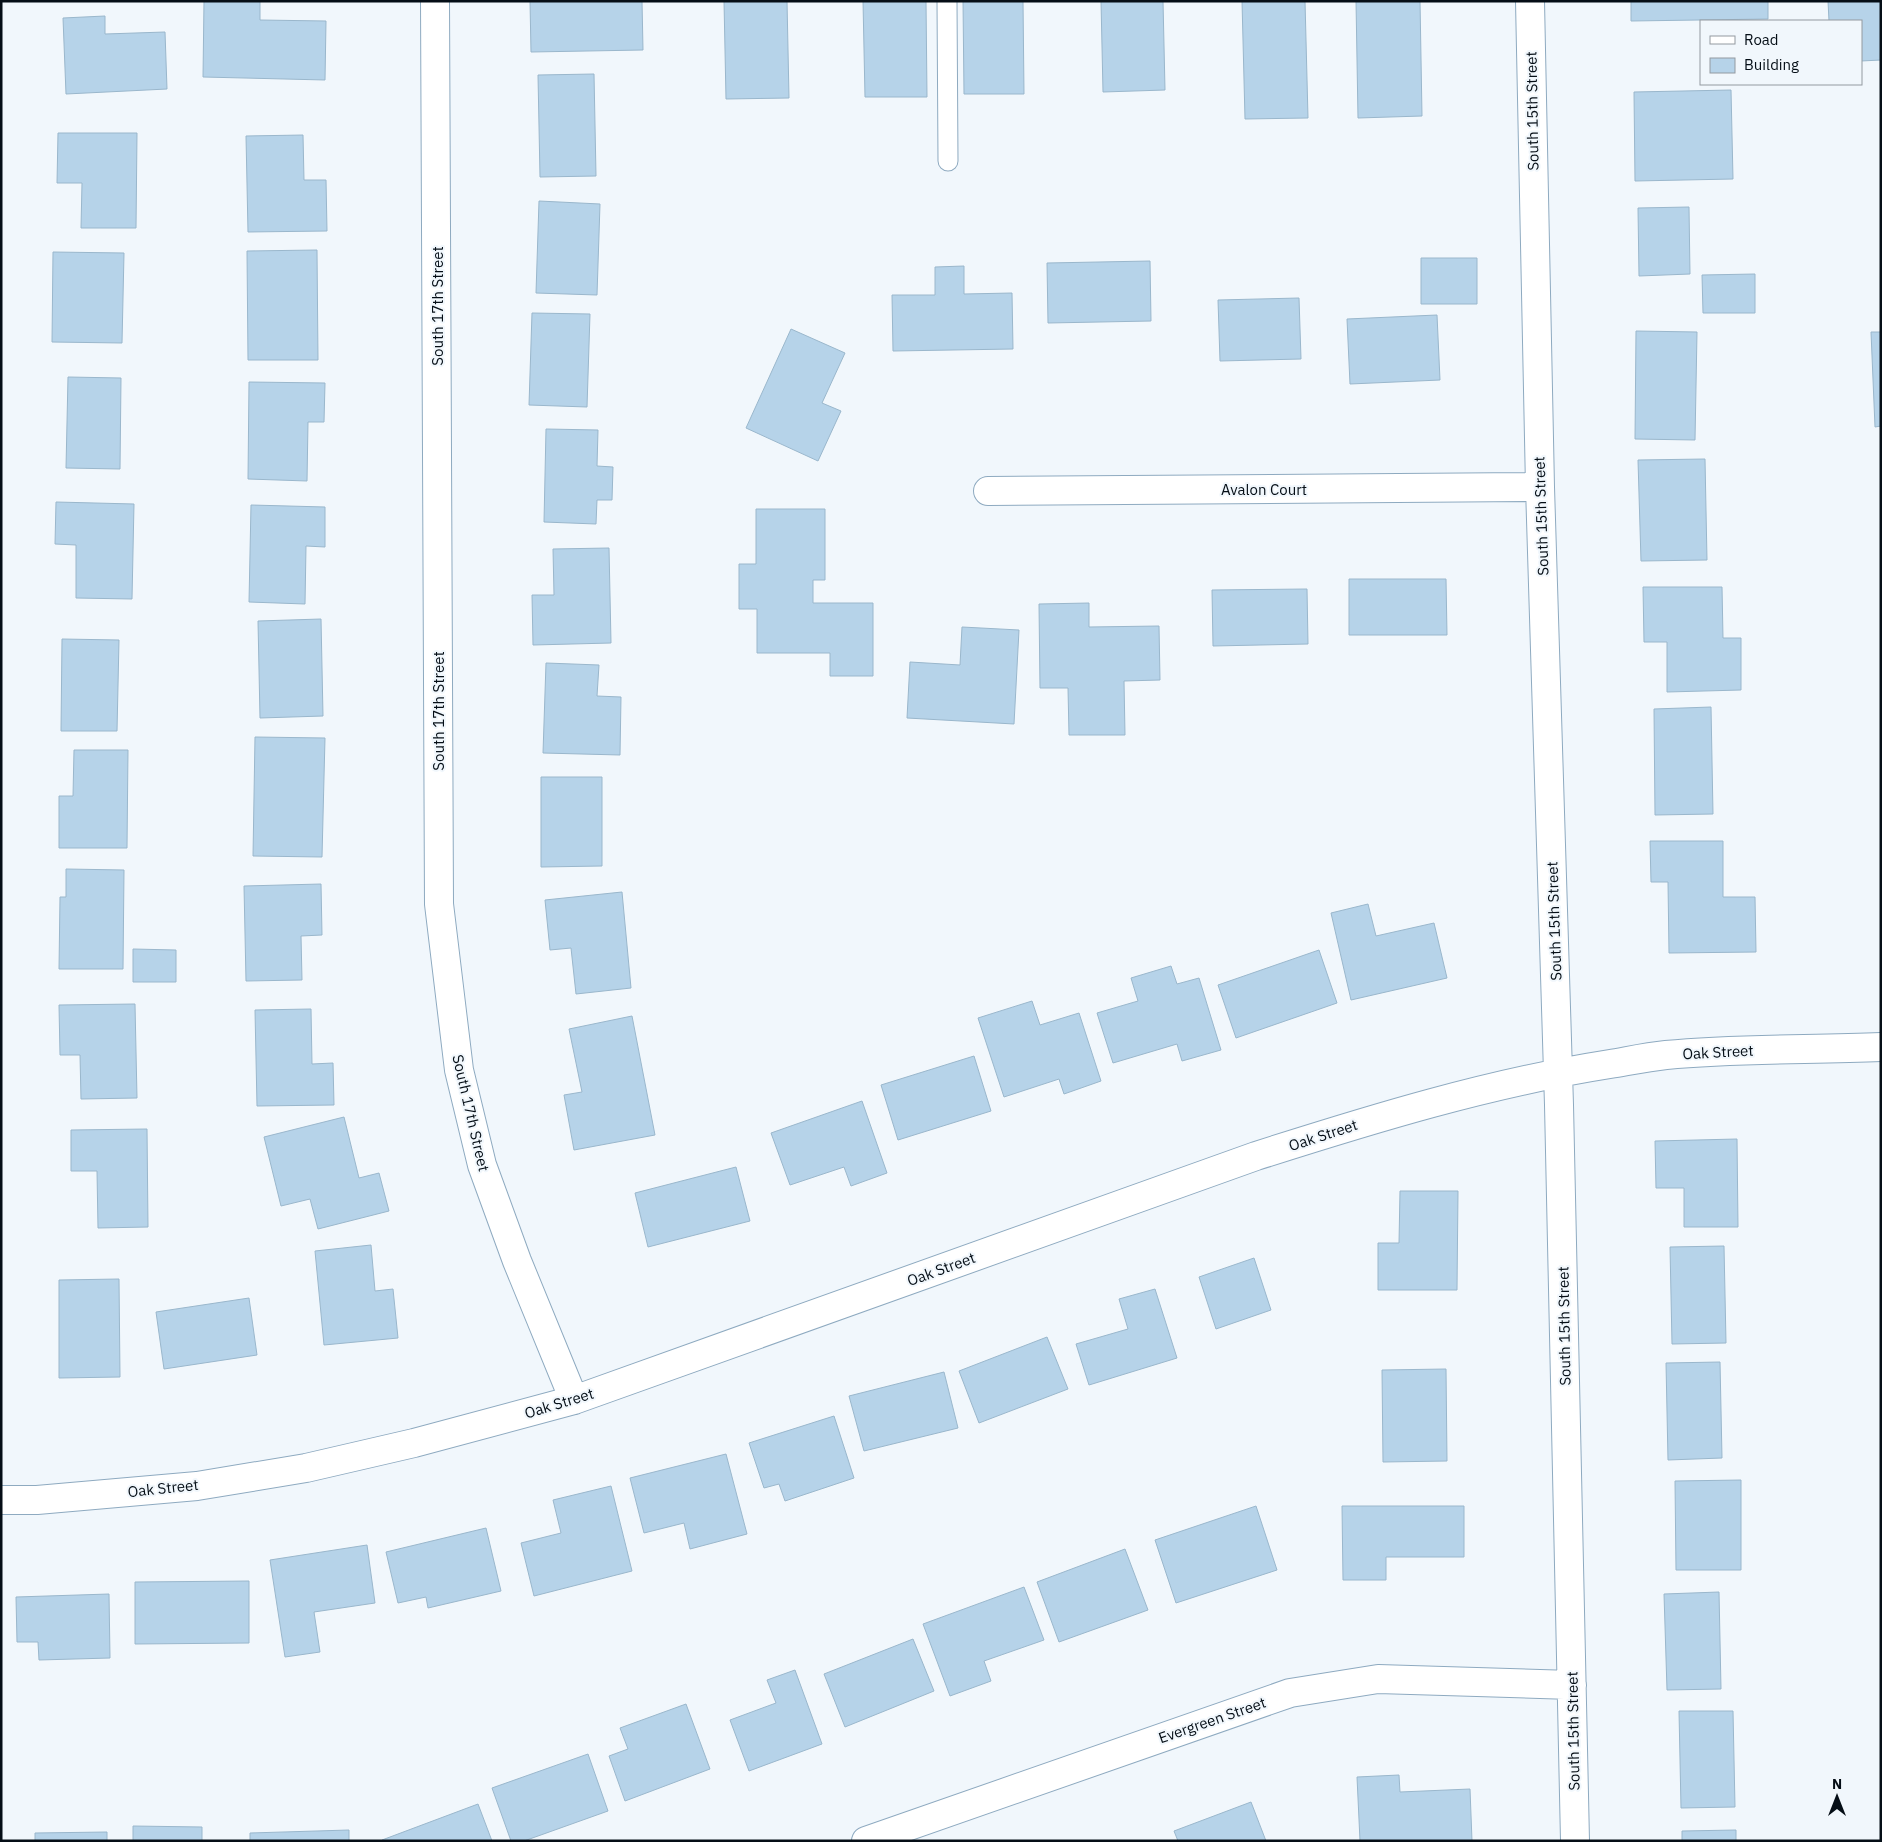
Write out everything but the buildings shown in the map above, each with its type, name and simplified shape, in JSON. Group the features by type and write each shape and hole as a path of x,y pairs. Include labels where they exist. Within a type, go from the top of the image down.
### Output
{"street":[{"name":"South 17th Street","path":"435,1 439,904 459,1070 482,1165 517,1261 574,1400"},
{"name":"South 15th Street","path":"1530,1 1540,487 1558,1072 1575,1841"},
{"name":"Avalon Court","path":"988,491 1540,487"},
{"name":"Oak Street","path":"1,1500 37,1500 197,1486 306,1468 414,1443 574,1400 1256,1156 1362,1122 1466,1094 1558,1072 1665,1055 1745,1050 1881,1047"},
{"name":"Evergreen Street","path":"866,1841 1290,1692 1378,1680 1572,1685"}],"lane":[{"path":"947,1 948,160"}]}
